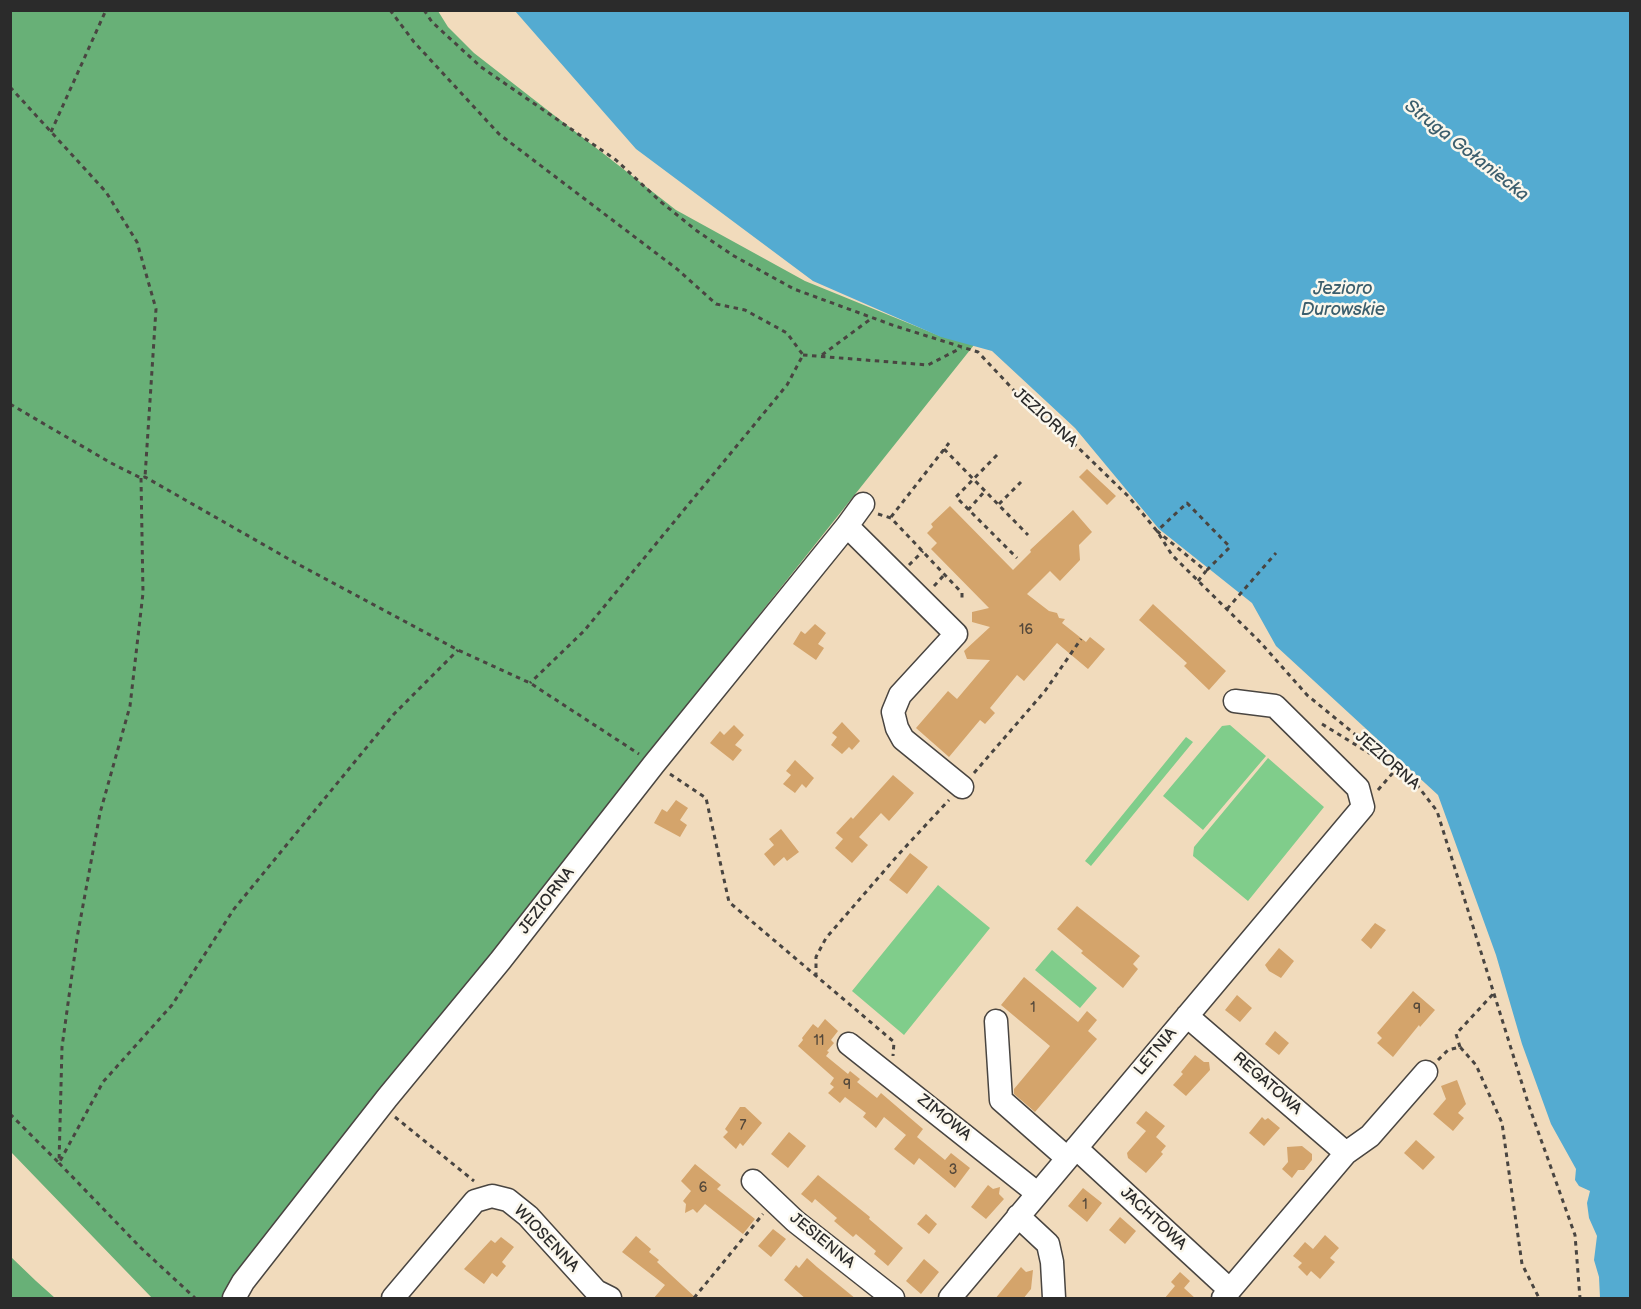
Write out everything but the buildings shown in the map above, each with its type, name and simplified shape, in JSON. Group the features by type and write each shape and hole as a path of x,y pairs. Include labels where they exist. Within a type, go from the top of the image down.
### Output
{"street":[{"name":"JEZIORNA","path":"234,1299 243,1282 381,1106 500,961 654,764 856,514"},
{"path":"856,514 956,634 900,695 893,712 897,728 903,739 962,787"},
{"path":"1235,701 1275,706 1370,799"},
{"name":"LETNIA","path":"950,1299 1370,799"},
{"name":"REGATOWA","path":"1187,1016 1346,1153"},
{"name":"JACHTOWA","path":"996,1021 1001,1100 1072,1153 1227,1294"},
{"name":"ZIMOWA","path":"849,1044 1037,1193"},
{"path":"1227,1294 1346,1153 1370,1136 1426,1072"},
{"name":"JESIENNA","path":"753,1181 795,1221 893,1299"},
{"path":"393,1299 483,1198"},
{"name":"WIOSENNA","path":"483,1198 508,1200 528,1216 596,1291 610,1299"},
{"path":"1018,1216 1048,1244 1052,1262 1054,1299"}],"path":[{"path":"51,132 106,10"},
{"path":"390,10 414,42 499,135 677,268 716,304 745,310 787,333 803,355"},
{"path":"424,10 432,22 481,67 616,160 697,231 734,256 794,289 961,348"},
{"path":"10,87 106,192 136,242 156,309 143,477 143,593 130,706 100,813 77,938 62,1047 59,1163"},
{"path":"820,356 872,318"},
{"path":"803,355 928,365 961,348"},
{"name":"JEZIORNA","path":"961,348 978,352 1024,401 1062,432 1128,496 1157,531 1172,555 1261,643 1307,695 1417,785 1437,811 1529,1106 1575,1235 1580,1299"},
{"path":"530,683 584,631 787,385 803,355"},
{"path":"10,404 111,464 143,477 294,562 458,650 530,683 706,798 729,902 894,1042 893,1077"},
{"path":"891,518 949,443"},
{"path":"944,449 1028,535"},
{"path":"997,455 956,497 1017,558"},
{"path":"998,505 1021,482"},
{"path":"968,510 985,491"},
{"path":"1198,581 1230,547 1186,503 1157,531 1206,571"},
{"path":"856,514 891,518 962,593 962,599"},
{"path":"1227,609 1276,553"},
{"path":"816,977 816,957 826,938 898,855 962,787 1045,690 1081,639"},
{"path":"59,1163 103,1082 172,1005 234,909 394,714 458,650"},
{"path":"1370,799 1397,768"},
{"path":"1494,993 1456,1034 1460,1047 1476,1065 1502,1124 1522,1264 1539,1299"},
{"path":"1426,1072 1448,1050 1460,1047"},
{"path":"381,1106 483,1198"},
{"path":"10,1114 141,1248 195,1299"},
{"path":"694,1299 774,1201"}],"green space":[{"path":"11,11 438,11 448,27 474,53 676,210 805,281 940,336 974,345 641,763 224,1298 152,1298 11,1152"},
{"path":"1230,725 1266,756 1203,830 1163,796 1222,726"},
{"path":"1186,737 1193,742 1091,866 1085,861"},
{"path":"1268,758 1324,807 1248,901 1193,856 1194,847"},
{"path":"938,885 990,928 904,1035 852,991"},
{"path":"1052,950 1097,988 1080,1008 1035,970"},
{"path":"11,1257 36,1281 55,1298 11,1298"}],"water":[{"name":"Jezioro Durowskie","path":"515,11 1630,11 1630,1298 1600,1298 1599,1277 1594,1260 1597,1236 1589,1218 1587,1203 1590,1191 1579,1186 1575,1180 1576,1169 1551,1124 1522,1044 1496,955 1438,795 1276,646 1252,603 1159,529 1075,428 992,351 941,337 813,281 636,149"}],"water label":[{"name":"Struga Gołaniecka","path":"1466,151"}]}
